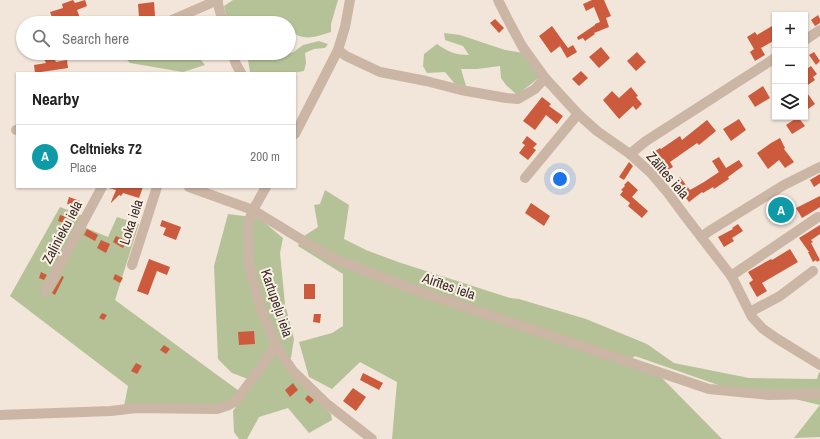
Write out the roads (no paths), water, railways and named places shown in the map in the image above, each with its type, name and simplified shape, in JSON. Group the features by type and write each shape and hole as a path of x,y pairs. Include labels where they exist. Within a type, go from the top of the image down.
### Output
{"street":[{"path":"180,16 218,0 221,16"},
{"path":"296,132 338,50 345,27 350,0"},
{"name":"Zālītes iela","path":"498,0 522,46 545,78 578,114 597,131 630,154 651,173 731,276 752,317 762,328 776,338 820,365"},
{"path":"808,38 820,30"},
{"path":"338,50 346,56 380,72 461,90 506,98 518,99 535,89 545,78"},
{"path":"235,60 240,72"},
{"path":"630,154 646,141 772,60"},
{"path":"526,178 578,114"},
{"path":"701,237 784,185 820,166"},
{"name":"Zaļinieku iela","path":"46,291 101,188"},
{"name":"Loka iela","path":"132,265 157,188"},
{"name":"Airītes iela","path":"192,188 253,210 337,260 415,290 709,389 769,394 820,394"},
{"name":"Kartupeļu iela","path":"265,188 253,210 248,223 249,264 261,309 276,345 293,371 327,404 372,439"},
{"path":"731,276 818,217"},
{"path":"750,312 780,296 813,271"},
{"path":"0,416 110,411 136,408 217,409 229,406 236,401 276,345"}],"place":[{"name":"Celtnieks 72","path":"781,210"}]}
